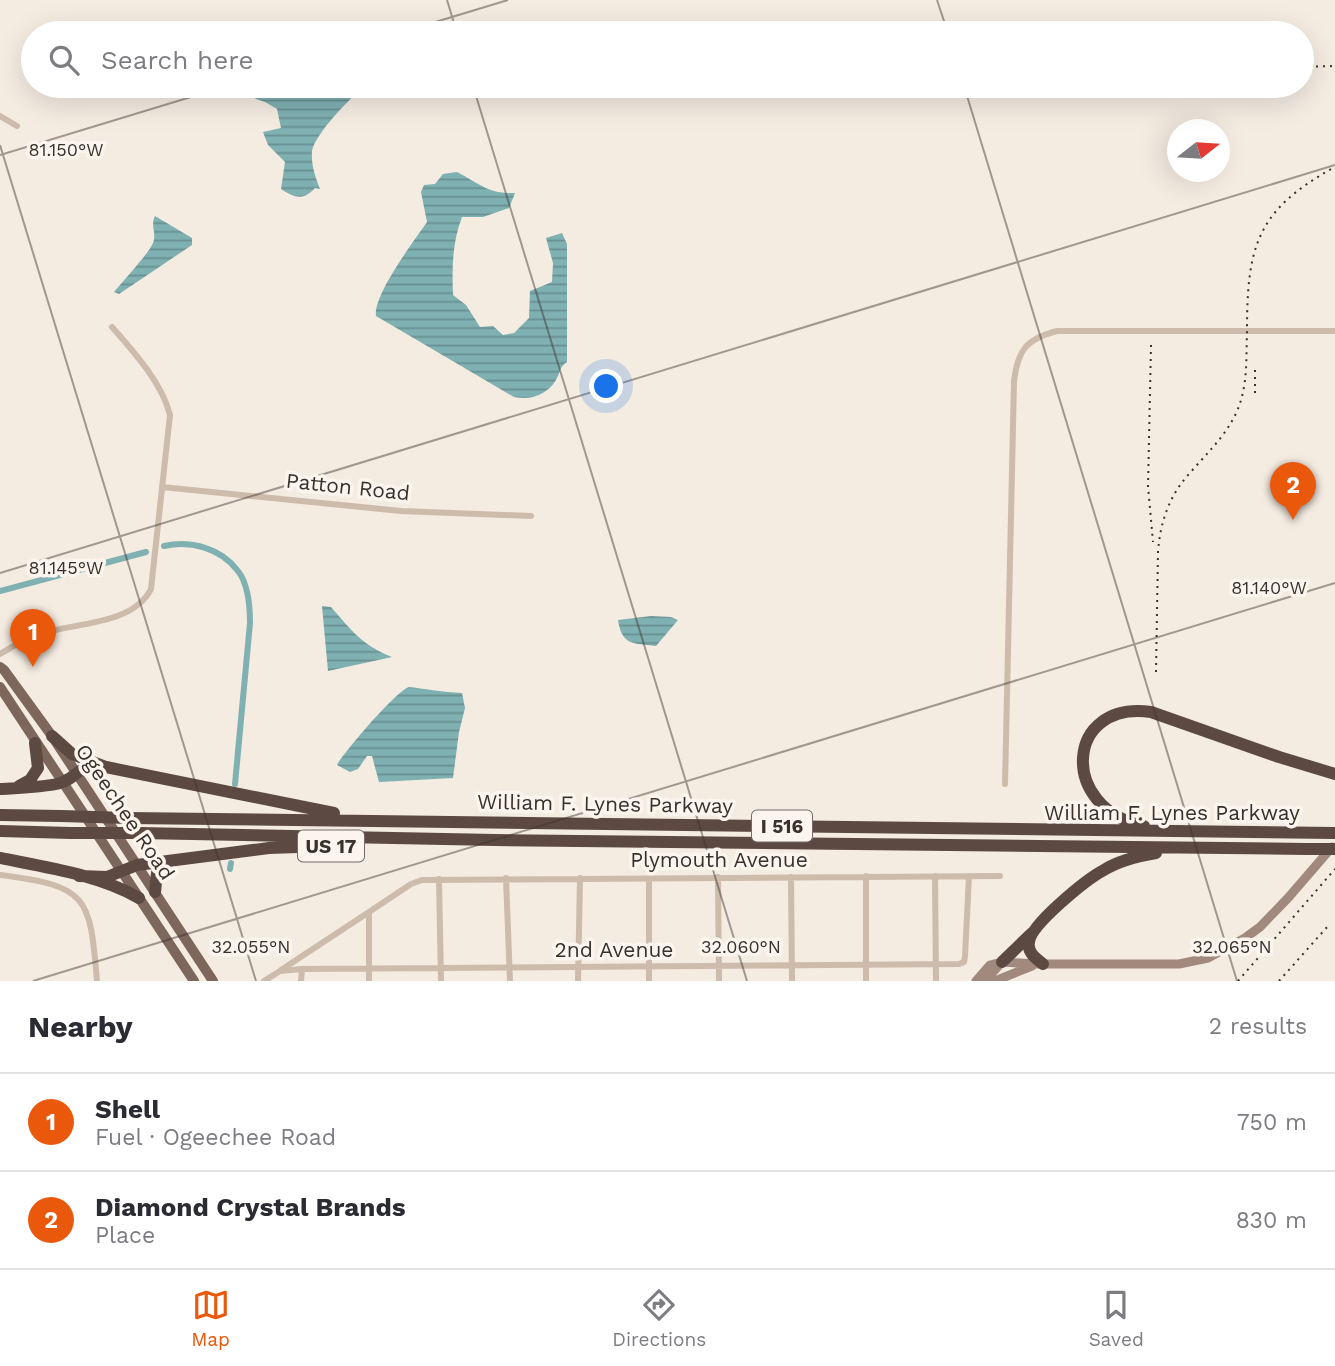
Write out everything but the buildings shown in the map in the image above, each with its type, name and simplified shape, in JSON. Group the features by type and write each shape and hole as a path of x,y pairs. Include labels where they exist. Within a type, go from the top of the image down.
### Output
{"highway":[{"path":"1171,832 1126,822 1106,809 1087,786 1082,763 1084,748 1090,736 1108,718 1128,711 1150,712 1335,774"},
{"name":"US 17","path":"52,736 72,754 106,767 222,789 284,805 394,820"},
{"path":"16,787 30,780 38,768 35,743"},
{"path":"0,789 62,783 75,772 85,768 106,767"},
{"name":"William F. Lynes Parkway","path":"0,815 1329,833"},
{"name":"William F. Lynes Parkway","path":"0,831 495,840 1335,849"},
{"name":"US 17","path":"121,872 137,866 269,848 495,840"},
{"path":"1002,962 1073,892 1105,869 1132,857 1181,847"},
{"path":"0,858 56,869 123,888 139,898"},
{"path":"155,892 157,873 168,861"},
{"path":"79,876 107,877 121,872"},
{"path":"1032,933 1030,951 1040,964"}],"main road":[{"name":"Ogeechee Road","path":"0,667 52,736 213,981"},
{"name":"Ogeechee Road","path":"0,687 192,981"}],"street":[{"path":"0,116 17,126"},
{"path":"0,654 34,635 110,618 136,608 152,589 170,415 167,404 141,363 112,327"},
{"path":"1005,784 1014,381 1016,363 1021,351 1032,340 1056,331 1335,331"},
{"name":"Patton Road","path":"162,486 401,512 531,516"},
{"path":"976,981 990,965 1002,962 1179,964 1208,958 1260,927 1335,843"},
{"path":"0,875 58,886 78,898 89,915 97,981"},
{"path":"866,876 866,981"},
{"path":"935,876 936,981"},
{"name":"2nd Avenue","path":"264,981 280,971 302,969 959,964 964,962 969,876"},
{"name":"Plymouth Avenue","path":"280,971 411,884 422,880 1000,876"},
{"path":"718,877 719,981"},
{"path":"791,877 792,981"},
{"path":"506,878 510,981"},
{"path":"578,981 580,878"},
{"path":"649,879 649,981"},
{"path":"439,880 441,981"},
{"path":"369,912 369,981"},
{"path":"985,981 1002,962"},
{"path":"995,981 1040,964"},
{"path":"302,969 302,981"}],"water":[{"path":"352,98 320,135 312,151 320,189 315,188 307,195 299,197 281,189 285,162 268,145 263,132 281,128 277,109 256,99"},
{"path":"457,172 491,190 515,193 509,208 483,217 462,217 456,236 453,295 466,305 480,327 493,326 503,335 514,333 529,318 530,291 552,282 553,263 546,238 562,233 567,244 567,362 555,382 539,395 514,397 376,316 387,282 427,222 421,192 424,185 435,184 443,174"},
{"path":"155,216 192,238 192,245 119,294 114,292 151,248"},
{"path":"322,606 331,607 365,642 392,657 328,671"},
{"path":"651,616 678,620 656,646 630,642 622,635 618,620"},
{"path":"409,687 462,693 465,708 453,778 379,782 372,756 367,756 358,769 350,772 337,765 383,710"}],"waterway":[{"path":"164,546 184,544 214,551 238,571 247,589 250,623 235,784"},
{"path":"0,591 146,552"},
{"path":"230,869 231,863"}],"railway":[{"path":"1314,67 1335,66"},
{"path":"1156,672 1158,552 1161,531 1176,491 1222,436 1241,402 1246,372 1250,276 1261,234 1272,216 1288,199 1335,167"},
{"path":"1151,345 1148,486 1153,542"},
{"path":"1255,370 1255,396"},
{"path":"1238,981 1335,869"},
{"path":"1279,981 1328,926"}],"place":[{"name":"Diamond Crystal Brands","path":"1293,520"},
{"name":"Shell","path":"33,667"}]}
